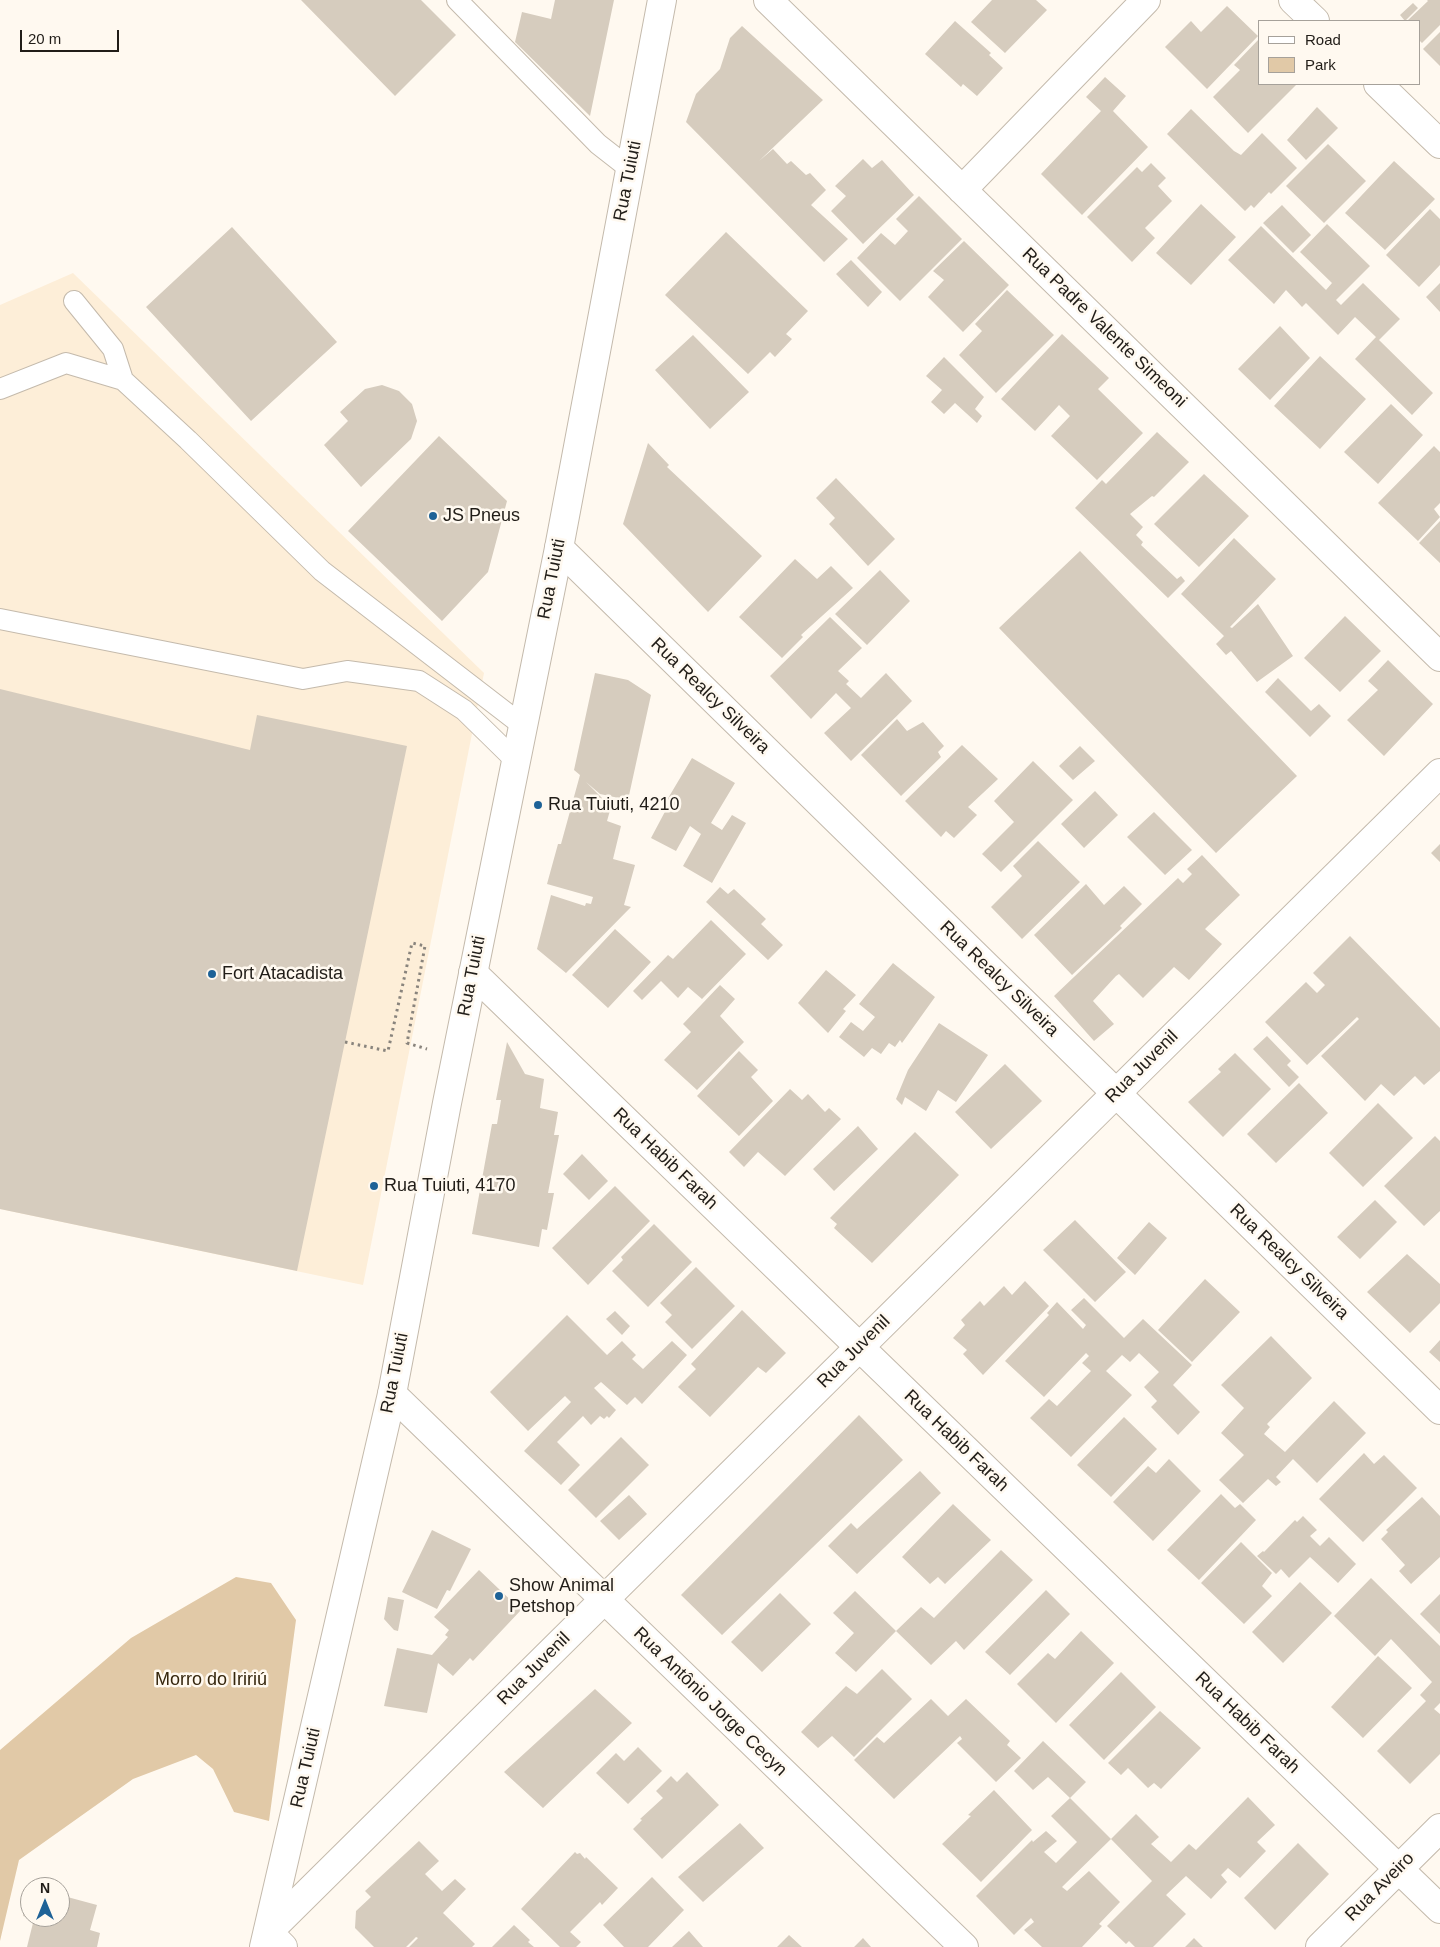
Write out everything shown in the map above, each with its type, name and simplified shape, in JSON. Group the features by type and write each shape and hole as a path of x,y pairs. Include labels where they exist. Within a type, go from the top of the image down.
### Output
{"street":[{"name":"Rua Tuiuti","path":"272,1942 392,1394 515,760 559,548 662,0"},
{"name":"Rua Padre Valente Simeoni","path":"768,0 1440,657"},
{"path":"962,190 1146,0"},
{"path":"1293,0 1314,20"},
{"path":"1379,85 1440,144"},
{"name":"Rua Realcy Silveira","path":"559,548 1440,1410"},
{"name":"Rua Juvenil","path":"272,1942 604,1599 1440,772"},
{"name":"Rua Habib Farah","path":"473,973 1440,1909"},
{"name":"Rua Antônio Jorge Cecyn","path":"392,1394 964,1947"},
{"name":"Rua Aveiro","path":"1320,1947 1440,1828"}],"lane":[{"path":"458,0 598,144 630,169"},
{"path":"74,301 113,350 123,380"},
{"path":"0,388 66,363 123,380 188,440 322,571 522,725"},
{"path":"0,619 303,679 347,672 419,681 464,710 515,760"}],"path":[{"path":"345,1042 388,1051 412,943 426,946 407,1043 456,1059"}],"shaded area":[{"name":"Fort Atacadista","path":"73,273 484,673 363,1285 0,1209 0,305"}],"green space":[{"name":"Morro do Iririú","path":"236,1577 271,1583 296,1620 269,1821 234,1812 213,1769 196,1755 133,1779 19,1860 0,1941 0,1750 131,1638"}],"building":[{"path":"301,0 421,0 456,35 395,96"},
{"path":"555,0 614,0 590,116 515,42 522,12 551,19"},
{"path":"992,0 1036,0 1047,10 1005,53 971,22"},
{"path":"1440,0 1440,25 1422,43 1420,41 1420,20 1408,20 1428,1"},
{"path":"1413,3 1418,8 1406,20 1400,15"},
{"path":"1227,6 1258,36 1207,89 1165,47 1191,21 1201,32"},
{"path":"955,21 991,53 989,55 1003,68 977,96 963,84 961,87 925,54"},
{"path":"742,26 823,100 759,161 773,149 787,164 791,161 806,175 810,173 826,190 811,205 848,239 824,262 686,122 696,94 720,69 730,38"},
{"path":"1440,32 1440,66 1423,49"},
{"path":"1258,40 1258,85 1296,85 1248,133 1213,97 1240,70 1234,65"},
{"path":"1105,77 1126,96 1113,111 1148,147 1082,215 1041,174 1101,111 1086,97"},
{"path":"1317,107 1338,128 1306,160 1287,140"},
{"path":"1191,109 1234,151 1241,155 1262,133 1297,168 1271,194 1269,192 1254,208 1251,205 1245,211 1167,134"},
{"path":"1328,144 1366,181 1324,223 1286,186"},
{"path":"863,159 872,168 882,160 914,195 863,244 831,211 846,196 835,186"},
{"path":"1394,161 1435,199 1385,250 1345,213"},
{"path":"1151,163 1166,178 1158,186 1172,201 1145,228 1155,238 1132,262 1087,217 1137,167 1142,172"},
{"path":"919,196 962,239 900,301 857,258 881,233 895,245 908,231 896,219"},
{"path":"1201,204 1236,237 1191,285 1156,253"},
{"path":"1282,205 1311,235 1293,253 1263,223"},
{"path":"1430,209 1440,219 1440,265 1419,287 1386,255"},
{"path":"1327,224 1370,266 1336,300 1341,305 1363,283 1400,319 1379,340 1433,393 1412,415 1355,359 1376,337 1355,317 1338,335 1306,303 1302,307 1286,290 1274,304 1228,260 1261,226 1326,290 1332,283 1300,252"},
{"path":"232,227 337,342 251,421 146,307"},
{"path":"726,232 808,311 786,334 792,339 775,357 770,352 748,374 665,295"},
{"path":"964,241 1009,285 963,332 928,297 944,280 933,271"},
{"path":"851,260 882,292 868,307 836,274"},
{"path":"1440,283 1440,312 1426,297"},
{"path":"1007,290 1054,335 996,393 959,355 982,331 975,324"},
{"path":"1280,326 1310,358 1270,400 1238,369"},
{"path":"1062,334 1109,378 1098,389 1143,433 1097,480 1051,436 1070,416 1059,405 1035,431 1001,399"},
{"path":"693,335 749,392 710,429 655,370"},
{"path":"1320,356 1366,399 1320,449 1274,406"},
{"path":"944,357 984,397 975,409 982,416 977,423 955,403 944,414 931,402 942,390 926,376"},
{"path":"382,385 399,391 412,404 417,421 411,439 361,487 324,445 348,421 340,412 365,389"},
{"path":"1391,404 1423,435 1378,484 1344,452"},
{"path":"1157,432 1189,462 1154,497 1152,496 1130,514 1143,527 1136,535 1143,542 1141,545 1177,579 1181,576 1185,581 1168,598 1075,508 1102,480 1106,484"},
{"name":"JS Pneus","path":"439,436 507,501 488,572 442,621 348,531"},
{"path":"648,443 669,465 667,467 762,556 708,612 623,524"},
{"path":"1434,446 1440,452 1440,503 1434,509 1440,517 1418,541 1378,503"},
{"path":"1204,474 1249,516 1199,567 1154,524"},
{"path":"836,478 895,539 868,566 829,524 835,518 816,498"},
{"path":"1440,521 1440,563 1419,543"},
{"path":"1234,538 1276,579 1230,627 1232,628 1258,604 1293,656 1257,682 1231,651 1226,655 1216,644 1224,636 1181,594"},
{"path":"1080,551 1297,776 1216,853 999,628"},
{"path":"795,559 817,579 831,566 853,588 801,635 803,637 782,658 739,617"},
{"path":"880,570 910,601 867,645 835,614"},
{"path":"1345,616 1381,651 1340,692 1304,658"},
{"path":"830,617 862,648 838,671 849,681 846,684 861,698 886,673 912,701 851,761 824,733 851,708 836,693 811,719 770,676"},
{"path":"1388,660 1433,704 1384,756 1347,720 1378,690 1368,681"},
{"path":"595,673 628,680 651,695 628,800 600,794 586,782 611,807 607,821 621,826 613,859 635,865 624,905 631,907 566,973 537,949 551,895 585,906 586,903 591,904 593,897 547,884 558,844 561,844 580,775 574,770"},
{"path":"1278,678 1311,711 1319,704 1331,716 1310,737 1265,692"},
{"path":"0,689 250,750 257,715 407,746 297,1271 0,1209"},
{"path":"897,719 907,731 923,722 944,746 938,752 941,757 901,796 861,755"},
{"path":"962,745 998,779 968,807 977,815 954,838 946,831 941,837 905,801"},
{"path":"1080,746 1095,761 1073,780 1059,766"},
{"path":"692,758 735,783 711,823 722,830 732,815 746,823 712,883 683,866 701,834 690,826 676,851 651,838 668,806 664,805"},
{"path":"1033,761 1073,800 1001,872 982,854 1014,822 994,801"},
{"path":"1095,791 1118,815 1084,848 1061,824"},
{"path":"1154,812 1192,850 1165,875 1127,837"},
{"path":"1038,841 1080,882 1022,939 991,907 1022,876 1013,866"},
{"path":"1440,844 1440,862 1431,853"},
{"path":"1202,855 1240,895 1205,929 1222,944 1189,980 1174,967 1143,998 1119,974 1116,976 1093,1001 1114,1024 1094,1041 1054,996 1178,878 1183,883 1192,874 1187,869"},
{"path":"1086,884 1104,905 1124,886 1142,904 1120,926 1122,928 1072,975 1034,935"},
{"path":"720,887 728,894 734,889 766,919 761,924 783,945 768,960 706,902"},
{"path":"711,920 746,954 702,999 688,987 678,998 661,981 642,1000 633,991 668,955 673,959"},
{"path":"615,929 651,962 608,1008 572,975"},
{"path":"1350,936 1440,1028 1440,1071 1424,1085 1415,1076 1394,1096 1381,1084 1365,1101 1321,1056 1359,1019 1357,1017 1307,1065 1265,1022 1306,982 1317,993 1325,985 1313,973"},
{"path":"893,963 935,997 902,1043 900,1040 895,1047 889,1043 881,1054 872,1048 864,1057 839,1037 851,1022 863,1031 875,1017 859,1004"},
{"path":"826,970 856,995 843,1009 846,1011 828,1033 798,1003"},
{"path":"720,985 735,999 720,1016 744,1042 697,1090 664,1060 691,1032 683,1024"},
{"path":"939,1023 988,1055 956,1102 938,1090 926,1111 905,1097 902,1105 896,1099 908,1070"},
{"path":"1267,1036 1291,1061 1287,1065 1299,1077 1289,1087 1253,1049"},
{"path":"507,1042 525,1074 544,1079 540,1108 558,1112 554,1135 559,1135 548,1193 554,1193 547,1230 542,1229 539,1247 472,1234 492,1124 497,1124 501,1100 496,1100"},
{"path":"739,1051 758,1070 751,1077 773,1101 739,1136 697,1096"},
{"path":"1235,1053 1271,1089 1223,1137 1188,1102 1221,1072 1218,1069"},
{"path":"1005,1064 1042,1101 991,1149 955,1112"},
{"path":"1299,1083 1328,1113 1276,1163 1247,1134"},
{"path":"790,1089 802,1100 808,1094 825,1112 829,1108 841,1119 785,1176 758,1152 744,1167 729,1152"},
{"path":"1378,1103 1413,1138 1363,1187 1329,1153"},
{"path":"858,1126 878,1149 834,1191 813,1169"},
{"path":"915,1132 959,1175 872,1263 834,1228 837,1224 830,1218"},
{"path":"1435,1136 1440,1141 1440,1211 1424,1226 1384,1186"},
{"path":"582,1154 608,1181 589,1200 563,1174"},
{"path":"615,1186 650,1221 588,1285 552,1248"},
{"path":"1375,1200 1397,1222 1360,1259 1337,1237"},
{"path":"1075,1220 1126,1272 1095,1302 1043,1250"},
{"path":"1149,1222 1167,1238 1135,1275 1117,1258"},
{"path":"654,1224 692,1262 648,1307 612,1271 623,1260 621,1257"},
{"path":"1407,1254 1440,1284 1440,1303 1410,1333 1367,1292"},
{"path":"696,1267 735,1306 692,1349 665,1322 672,1315 660,1303"},
{"path":"1205,1279 1240,1312 1192,1362 1158,1330"},
{"path":"1025,1281 1049,1306 983,1375 963,1354 967,1350 953,1338 965,1325 961,1320 980,1301 984,1306 1004,1286 1012,1295"},
{"path":"1084,1298 1124,1338 1143,1319 1192,1365 1173,1385 1200,1412 1178,1435 1151,1407 1157,1401 1144,1387 1159,1372 1139,1353 1130,1362 1122,1355 1106,1371 1132,1395 1071,1457 1030,1418 1049,1399 1057,1406 1091,1371 1082,1363 1089,1356 1086,1353 1044,1397 1005,1361 1049,1315 1047,1313 1057,1302 1083,1329 1086,1325 1071,1310"},
{"path":"742,1310 786,1353 766,1373 758,1367 710,1417 678,1387 696,1369 691,1364"},
{"path":"615,1311 630,1326 622,1335 606,1319"},
{"path":"567,1315 607,1355 622,1341 636,1355 632,1359 643,1369 672,1341 687,1355 642,1404 635,1397 627,1405 601,1382 594,1388 616,1410 609,1418 607,1416 604,1419 600,1416 591,1425 583,1416 557,1442 580,1465 561,1485 524,1451 571,1402 565,1396 528,1431 490,1392"},
{"path":"1271,1336 1312,1378 1267,1424 1270,1427 1264,1434 1285,1452 1334,1401 1366,1433 1317,1483 1293,1459 1276,1477 1281,1482 1276,1486 1268,1479 1243,1503 1219,1480 1244,1455 1221,1433 1244,1408 1221,1385"},
{"path":"1440,1340 1440,1362 1429,1352"},
{"path":"859,1415 903,1460 722,1635 681,1595"},
{"path":"1124,1417 1157,1449 1111,1497 1077,1465"},
{"path":"621,1437 649,1465 596,1518 568,1490"},
{"path":"1364,1453 1374,1464 1384,1455 1417,1488 1363,1542 1319,1499"},
{"path":"1169,1459 1201,1491 1153,1541 1113,1502 1148,1466 1156,1473"},
{"path":"920,1471 941,1493 857,1574 828,1546 851,1523 857,1529"},
{"path":"1221,1494 1235,1508 1240,1504 1256,1520 1199,1580 1167,1550"},
{"path":"629,1495 647,1514 619,1540 600,1521"},
{"path":"1422,1497 1440,1516 1440,1557 1411,1584 1399,1571 1405,1565 1381,1539 1388,1532 1386,1530"},
{"path":"953,1504 991,1540 945,1584 938,1577 930,1584 902,1557"},
{"path":"1303,1516 1317,1530 1310,1536 1320,1546 1329,1537 1356,1564 1338,1583 1310,1557 1289,1578 1281,1569 1276,1574 1257,1556 1264,1552 1295,1520 1297,1522"},
{"path":"432,1530 471,1549 450,1591 447,1590 437,1609 402,1592"},
{"path":"1241,1542 1272,1573 1262,1586 1272,1596 1244,1624 1201,1583"},
{"path":"1001,1550 1033,1580 964,1650 956,1641 931,1665 896,1631 921,1607 934,1618"},
{"path":"479,1570 521,1610 473,1661 470,1658 453,1676 438,1663 427,1713 384,1706 397,1648 432,1655 448,1637 445,1635 449,1630 434,1617"},
{"path":"1371,1578 1440,1646 1440,1703 1434,1709 1440,1714 1440,1754 1410,1784 1377,1751 1426,1701 1420,1695 1432,1682 1391,1639 1375,1656 1334,1616"},
{"path":"1300,1582 1332,1613 1283,1663 1252,1632"},
{"path":"1046,1590 1070,1614 1010,1675 985,1652"},
{"path":"855,1591 896,1631 856,1672 835,1653 854,1633 833,1613"},
{"path":"780,1593 811,1624 762,1672 731,1642"},
{"path":"1440,1594 1440,1634 1420,1614"},
{"path":"388,1597 404,1600 398,1631 394,1630 384,1619"},
{"path":"1081,1631 1114,1663 1056,1723 1017,1684 1048,1653 1055,1659"},
{"path":"1378,1656 1412,1688 1363,1738 1331,1707"},
{"path":"882,1669 912,1699 854,1757 832,1736 818,1748 801,1732 846,1686 857,1694"},
{"path":"1121,1672 1156,1707 1104,1760 1069,1725"},
{"path":"595,1689 632,1723 543,1808 504,1772"},
{"path":"931,1699 948,1716 966,1699 1010,1741 1007,1745 1021,1758 996,1782 957,1743 962,1739 960,1736 894,1799 854,1760 877,1737 884,1743"},
{"path":"1160,1711 1201,1748 1161,1789 1154,1783 1148,1788 1128,1768 1121,1775 1108,1763"},
{"path":"1043,1741 1086,1782 1070,1798 1048,1777 1033,1790 1014,1771"},
{"path":"638,1747 662,1771 628,1804 596,1773 616,1753 624,1761"},
{"path":"687,1772 719,1805 662,1859 633,1829 642,1820 640,1819 663,1798 656,1791 671,1776 677,1782"},
{"path":"994,1790 1032,1830 981,1882 942,1844"},
{"path":"1248,1797 1275,1825 1257,1842 1266,1851 1240,1878 1228,1868 1221,1875 1227,1882 1211,1899 1186,1876 1166,1895 1186,1914 1153,1947 1135,1947 1129,1941 1126,1944 1107,1926 1152,1881 1111,1839 1136,1814 1159,1837 1151,1844 1171,1862 1189,1844 1196,1850"},
{"path":"1070,1798 1111,1839 1062,1887 1067,1891 1089,1871 1120,1902 1099,1924 1102,1926 1082,1947 1042,1947 1024,1930 1034,1922 1031,1918 1014,1935 976,1896 1032,1840 1033,1842 1046,1831 1057,1841 1044,1852 1056,1863 1077,1842 1051,1816"},
{"path":"740,1823 764,1848 703,1902 678,1877"},
{"path":"419,1841 439,1861 425,1874 442,1891 455,1879 466,1889 443,1913 475,1944 472,1947 409,1947 418,1938 416,1937 406,1947 374,1947 355,1928 356,1911 371,1897 365,1891"},
{"path":"1298,1843 1329,1874 1275,1930 1244,1898"},
{"path":"575,1852 577,1854 580,1853 585,1859 586,1857 618,1888 602,1905 600,1902 570,1932 581,1942 576,1947 560,1947 521,1909"},
{"path":"652,1877 684,1910 648,1947 624,1947 603,1925"},
{"path":"70,1898 97,1905 90,1930 100,1933 97,1947 27,1947 32,1927 70,1927"},
{"path":"514,1925 530,1940 528,1942 534,1947 492,1947"},
{"path":"689,1931 703,1947 672,1947"},
{"path":"789,1935 802,1947 777,1947"},
{"path":"863,1938 871,1947 854,1947"},
{"path":"1194,1938 1203,1947 1185,1947"}],"place":[{"name":"JS Pneus","path":"433,516"},
{"name":"Rua Tuiuti, 4210","path":"538,805"},
{"name":"Fort Atacadista","path":"212,974"},
{"name":"Rua Tuiuti, 4170","path":"374,1186"},
{"name":"Show Animal Petshop","path":"499,1596"}]}
